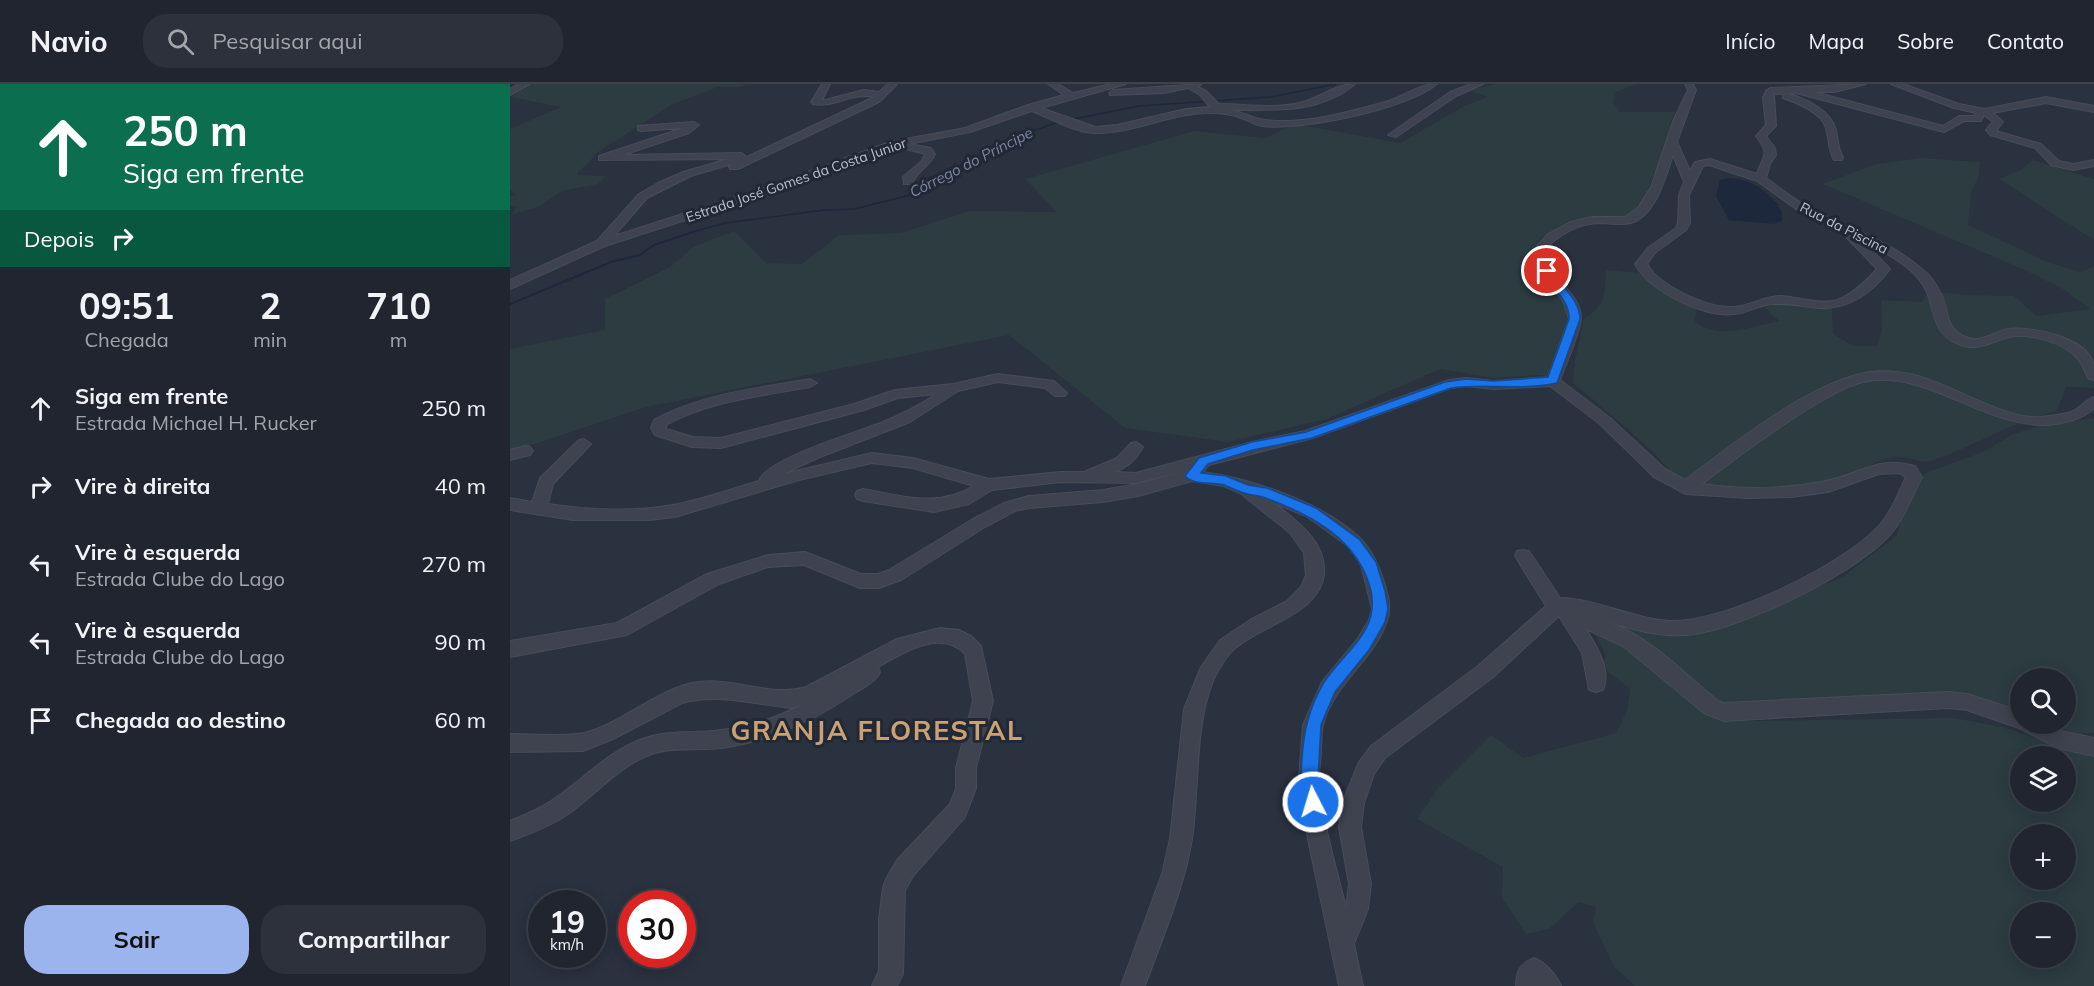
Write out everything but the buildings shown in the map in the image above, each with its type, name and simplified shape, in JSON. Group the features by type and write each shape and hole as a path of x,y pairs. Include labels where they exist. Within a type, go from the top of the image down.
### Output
{"street":[{"path":"510,92 526,84"},
{"path":"826,84 815,99 816,102 831,102 863,91 881,96"},
{"path":"662,185 741,164 881,96 893,84"},
{"path":"1052,84 1071,96"},
{"name":"Estrada José Gomes da Costa Junior","path":"510,285 601,244 750,196 893,144 967,130 1031,107 1122,84"},
{"path":"1113,93 1164,90 1194,85 1218,107 1295,107 1312,103 1351,84"},
{"path":"1031,107 1087,129 1104,129 1185,112 1210,110 1240,114 1262,123 1303,123 1390,104 1433,84"},
{"path":"1393,135 1453,94 1479,84"},
{"path":"1553,381 1575,319 1575,311 1569,299 1553,282 1542,259 1542,248 1547,240 1561,230 1581,223 1624,221 1639,214 1650,198 1692,90 1689,84"},
{"path":"1770,91 1833,89 1862,84"},
{"path":"1895,84 1981,112 1998,122 1991,130 1993,133 2038,146 2055,163 2073,166 2094,163"},
{"path":"1795,90 1944,129 1962,118 1980,118 1981,112"},
{"path":"1770,91 1802,102 1828,121 1831,128 1832,148 1838,158"},
{"path":"1761,179 1765,164 1771,155 1770,148 1761,136 1771,126 1768,98 1770,91"},
{"path":"1981,112 2046,100 2094,109"},
{"path":"601,244 643,196 687,174 742,158 741,156 727,156 603,159 677,134 694,125 641,128"},
{"path":"893,144 919,147 930,154 927,162 908,177 908,182"},
{"path":"1670,147 1689,182 1684,195 1684,223 1680,230 1652,250 1642,261 1641,268 1649,276 1690,302 1727,311 1743,309 1771,300 1842,302 1869,285 1884,269 1846,228"},
{"name":"Rua da Piscina","path":"1689,182 1699,164 1704,162 1722,165 1761,179 1803,209 1881,245 1908,263 1922,275 1935,293 1940,318 1946,331 1962,340 1979,344 2009,333 2036,333 2064,343 2083,356 2094,376"},
{"path":"1686,488 1746,442 1794,411 1835,387 1863,377 1898,376 1931,386 2008,416 2037,422 2076,416 2094,402"},
{"path":"810,383 708,404 666,418 659,423 658,428 660,432 692,442 721,444 911,391 953,388 998,378 1049,384 1060,393"},
{"path":"510,504 573,514 649,514 675,511 830,467 872,458 913,463 989,485 1081,477 1136,478 1252,447 1308,435 1449,384 1466,382 1494,385 1553,381 1590,408 1658,472 1686,488 1709,492 1805,489 1843,483 1867,471 1897,465 1910,470 1914,477 1888,526 1863,549 1818,577 1731,617 1687,628 1655,626 1584,606 1561,609 1485,672 1378,752 1366,769 1353,803 1350,827 1360,884 1357,909 1342,944"},
{"path":"760,487 770,476 789,464 913,415 940,399 953,388"},
{"path":"538,510 546,482 584,444"},
{"path":"1081,477 1120,464 1133,454 1136,447"},
{"path":"1192,476 1204,461"},
{"path":"510,649 621,630 713,579 768,561 805,558 860,581 879,581 895,575 979,523 1020,504 1102,496 1138,490 1192,476 1226,481 1246,489 1263,492 1312,512 1355,543 1369,562 1378,591 1381,609 1378,622 1363,646 1329,688 1313,725 1310,779 1316,825 1351,986"},
{"path":"862,495 908,503 943,505 963,500 989,485"},
{"path":"1133,986 1173,874 1181,839 1194,709 1210,667 1226,645 1256,625 1293,606 1308,591 1315,575 1312,552 1296,530 1246,489"},
{"path":"1523,556 1591,652 1596,684"},
{"path":"1561,609 1617,633 1664,666 1711,707 1724,712 1948,700 1967,702 2010,717"},
{"path":"510,743 583,741 606,733 677,696 694,691 711,690 789,700 811,694 903,644 940,635 953,635 965,641 974,651 983,701 966,768 966,788 958,810 905,868 894,887 891,919 891,974 884,986"},
{"path":"510,831 538,820 566,803 593,781 644,747 664,742 719,740 751,735 784,724 840,694 883,663 903,644"},
{"path":"2049,734 2094,747"},
{"path":"1528,986 1528,976 1534,970 1549,986"}],"shaded area":[{"path":"533,84 746,84 742,87 718,87 673,104 595,154 588,164 577,172 578,175 606,176 598,184 562,191 538,207 511,215 517,206 510,206 510,196 517,195 510,190 510,129 561,107 510,97"},
{"path":"1496,84 1636,84 1616,92 1613,102 1620,112 1675,112 1671,121 1669,139 1638,213 1625,217 1586,218 1561,227 1538,240 1539,263 1543,279 1564,303 1572,318 1550,377 1539,375 1493,378 1440,369 1327,419 1228,442 1125,428 1009,335 646,407 510,452 510,349 605,330 605,299 670,267 693,247 734,231 766,263 802,264 839,235 901,233 969,211 1057,212 1025,179 1194,131 1265,138 1296,124 1400,143 1464,106 1488,97 1468,90"},
{"path":"1921,158 1980,162 1979,176 1971,192 1968,225 2050,263 2080,272 2094,266 2094,388 2066,387 2057,411 2024,421 1931,461 1923,462 1904,457 1892,458 1824,483 1781,488 1756,488 1709,484 1675,474 1649,448 1573,383 1575,360 1584,318 1600,304 1604,292 1606,270 1643,273 1697,308 1695,321 1714,330 1736,330 1779,321 1764,307 1778,304 1832,307 1833,334 1854,346 1877,346 1882,330 1881,300 1922,302 1928,291 1965,295 2014,296 2037,316 2090,309 2063,289 2027,271 1823,184 1876,164"},
{"path":"2033,160 2094,179 2094,240 1999,179 2020,170"},
{"path":"2094,418 2094,733 2076,733 2076,668 2010,668 2010,711 1954,692 1926,696 1749,704 1713,702 1595,617 1689,635 1843,577 1897,535 1908,495 1925,473 1983,452 2013,434 2047,424"},
{"path":"1597,633 1610,637 1655,663 1713,716 1739,721 1954,718 2003,727 2010,729 2010,734 2024,734 2061,746 2010,746 2010,812 2076,812 2076,751 2094,757 2094,986 1635,986 1614,967 1593,922 1596,907 1579,902 1549,929 1526,934 1502,898 1503,867 1417,819 1439,787 1491,735 1523,758 1616,733 1627,711 1630,689 1607,671 1603,662 1606,655 1596,636"}],"water":[{"path":"1729,178 1752,183 1762,190 1779,205 1777,206 1782,212 1782,220 1775,224 1729,220 1716,196 1720,180"}],"waterway":[{"name":"Córrego do Príncipe","path":"1069,120 1139,106 1271,97 1336,84"},
{"name":"Córrego do Príncipe","path":"689,233 725,223 825,210 854,209 907,196 955,168 1010,143 1015,137 1059,122"},
{"name":"Córrego do Príncipe","path":"510,304 611,262 640,255 654,245 693,232"}],"district":[{"name":"GRANJA FLORESTAL","path":"877,730"}],"route":[{"path":"1313,802 1310,779 1313,725 1329,688 1363,646 1378,622 1381,609 1369,562 1355,543 1312,512 1263,492 1210,477 1192,476 1204,461 1252,447 1308,435 1449,384 1466,382 1494,385 1553,381 1575,319 1575,311 1569,299 1553,282 1547,271"}]}
